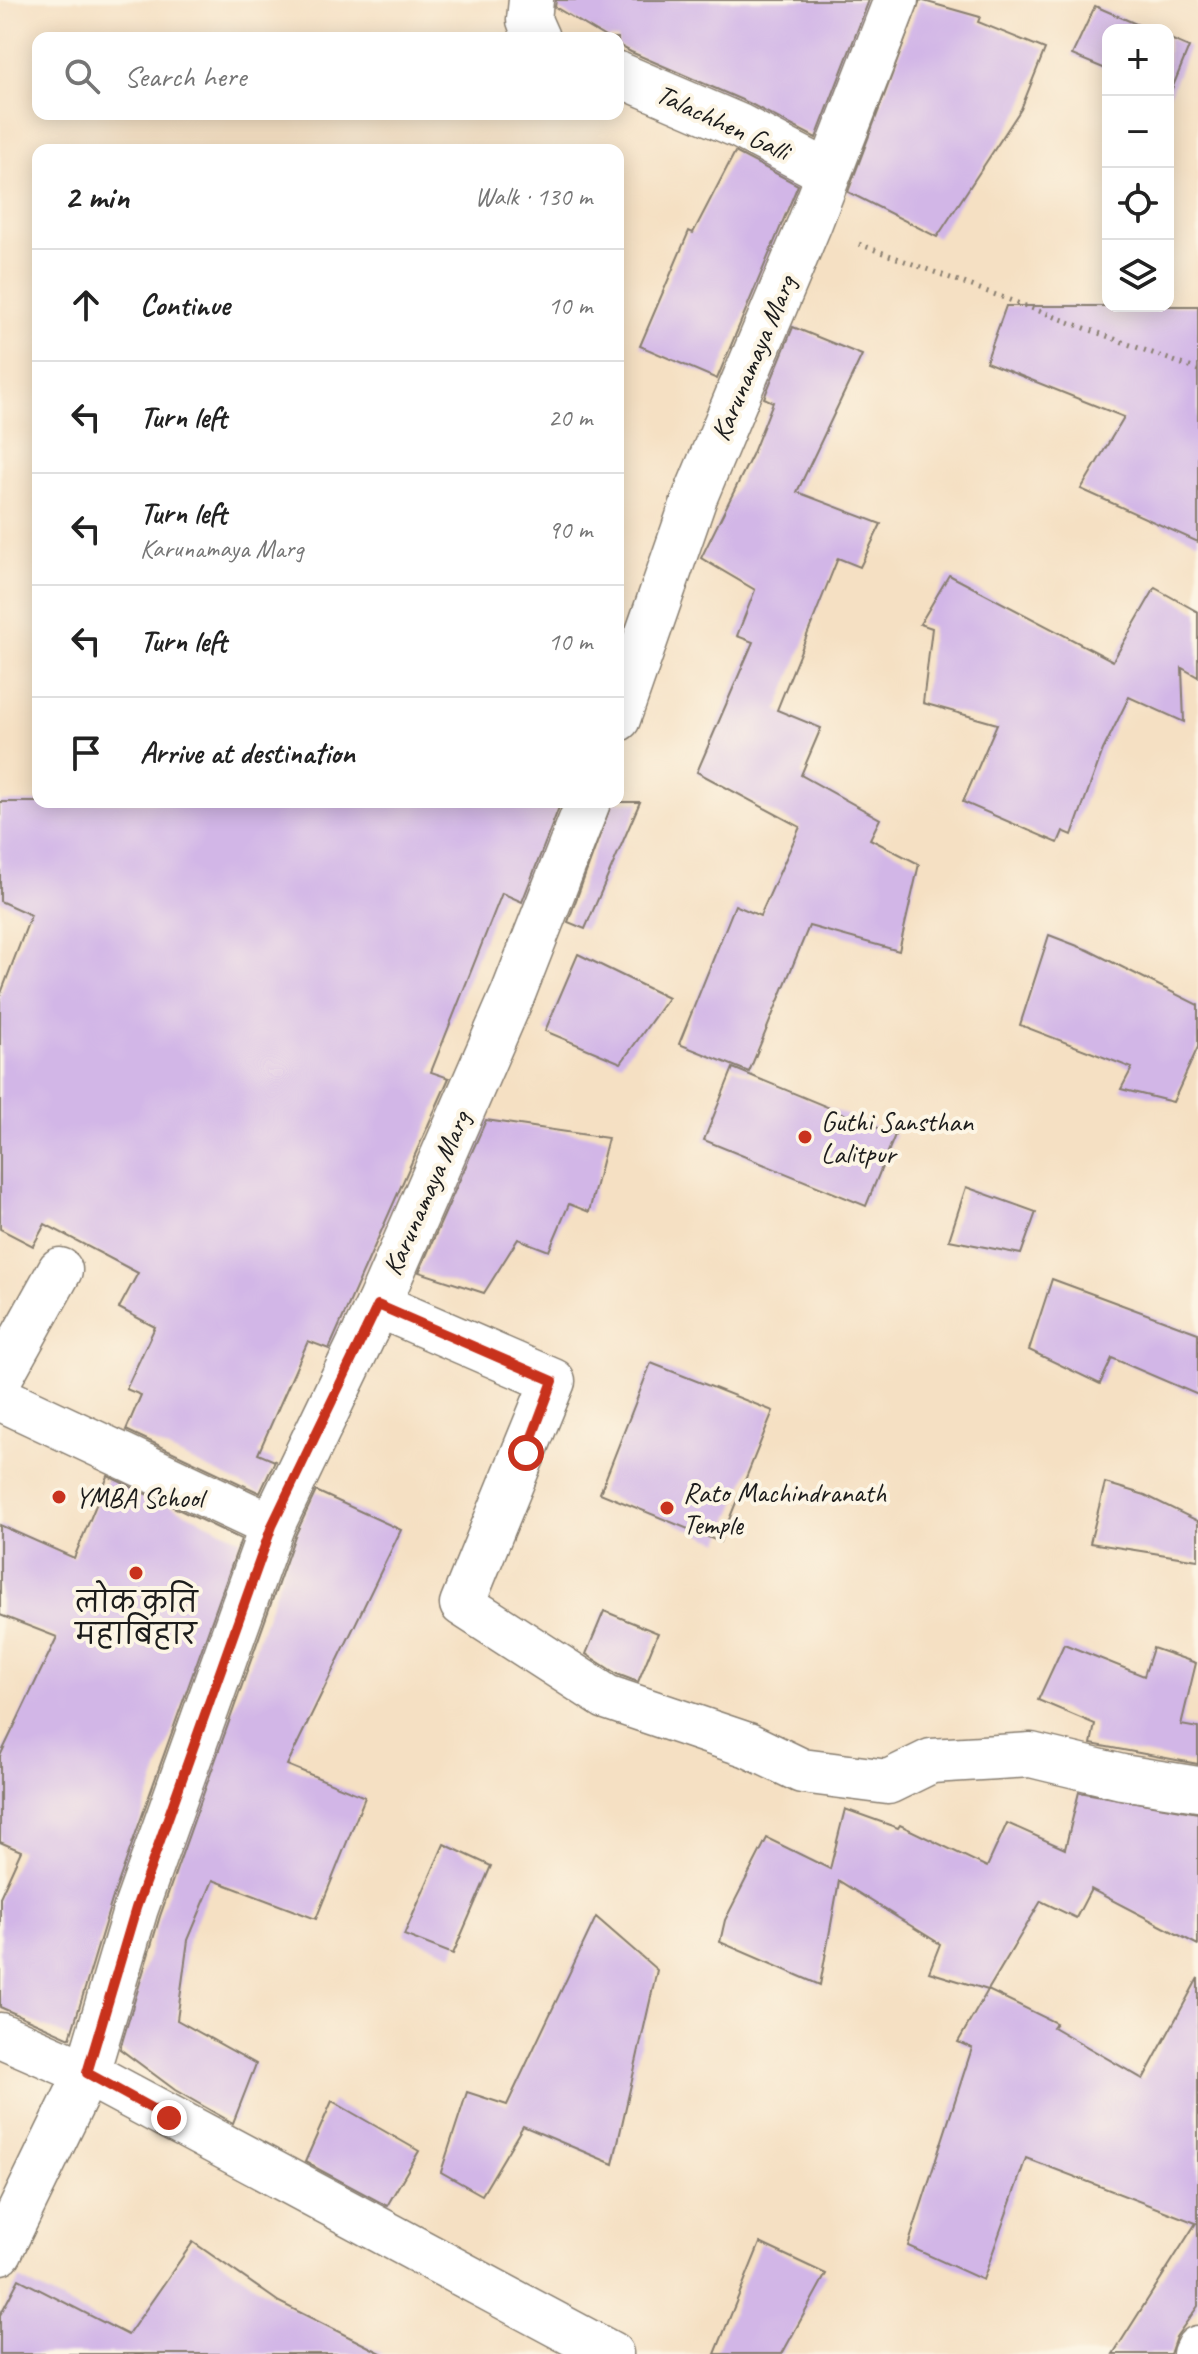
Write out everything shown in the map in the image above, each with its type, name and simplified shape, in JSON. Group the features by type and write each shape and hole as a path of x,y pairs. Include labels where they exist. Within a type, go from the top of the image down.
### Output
{"street":[{"path":"531,0 529,20 534,32"},
{"name":"Karunamaya Marg","path":"624,702 695,497 809,225 896,0"},
{"name":"Talachhen Galli","path":"624,77 739,126 827,172"},
{"name":"Karunamaya Marg","path":"0,2252 87,2073 136,1908 272,1526 378,1305 513,994 586,808"},
{"path":"0,1378 60,1270"},
{"path":"378,1305 553,1381 462,1604 606,1697 748,1745 802,1771 888,1782 931,1761 1031,1755 1122,1777 1198,1789"},
{"path":"0,1392 6,1401 272,1526"},
{"path":"0,2035 87,2073 611,2354"},
{"path":"1195,2354 1198,2348"}],"path":[{"path":"809,225 1198,370"}],"building":[{"path":"556,0 869,0 816,138 749,103 624,48 624,32 597,32 555,7"},
{"path":"920,0 980,17 978,22 1045,49 1021,109 937,237 848,192"},
{"path":"1095,6 1136,24 1102,24 1102,68 1072,55"},
{"path":"1174,41 1189,47 1174,84"},
{"path":"735,152 798,185 717,379 640,346 689,231 693,233"},
{"path":"1006,306 1102,306 1102,312 1174,312 1174,306 1198,306 1198,542 1081,489 1124,417 986,362"},
{"path":"793,327 862,355 797,492 881,524 860,567 838,558 777,710 821,728 801,775 880,819 870,839 919,864 899,951 809,926 749,1072 679,1044 735,905 760,916 800,827 697,772 753,642 737,636 755,590 701,558 752,455 773,402 764,398"},
{"path":"949,575 1113,661 1155,588 1198,612 1198,677 1182,668 1184,722 1129,697 1103,750 1072,835 1063,831 1058,843 963,802 997,724 923,703 932,628 920,624"},
{"path":"0,802 32,802 32,808 559,808 522,902 502,893 431,1072 449,1078 329,1349 308,1341 258,1454 275,1461 260,1493 126,1430 141,1395 126,1389 155,1327 119,1308 138,1273 45,1224 33,1246 0,1229 0,996 31,915 0,901"},
{"path":"624,802 640,802 585,929 568,922 610,808 624,808"},
{"path":"1049,935 1088,950 1198,1005 1198,1047 1173,1102 1121,1089 1132,1068 1020,1025"},
{"path":"578,954 668,998 621,1063 545,1031"},
{"path":"733,1068 895,1135 866,1206 704,1140"},
{"path":"486,1120 608,1138 589,1212 569,1204 549,1251 518,1239 484,1293 419,1272"},
{"path":"966,1187 1036,1212 1021,1254 949,1240"},
{"path":"1052,1279 1198,1333 1198,1395 1112,1358 1100,1384 1029,1350"},
{"path":"651,1363 773,1411 720,1542 600,1493"},
{"path":"108,1476 241,1539 112,1900 70,2038 0,2007 0,1897 21,1851 0,1842 0,1756 57,1637 0,1615 0,1525 74,1558"},
{"path":"1105,1483 1145,1495 1198,1521 1198,1560 1090,1543"},
{"path":"316,1491 401,1530 287,1765 365,1797 316,1919 213,1880 188,1940 177,2020 256,2064 233,2123 175,2090 120,2049 160,1916 295,1536"},
{"path":"604,1611 658,1633 638,1682 617,1674 586,1654"},
{"path":"1064,1644 1144,1676 1153,1648 1196,1663 1181,1725 1198,1728 1198,1764 1091,1744 1095,1724 1038,1700"},
{"path":"1079,1792 1198,1813 1198,1945 1091,1889 1076,1918 1041,1901 988,1990 929,1972 940,1944 839,1881 820,1985 720,1942 725,1920 767,1838 830,1869 845,1809 898,1828 900,1825 987,1867 1007,1823 1065,1849"},
{"path":"444,1844 491,1866 453,1954 404,1935"},
{"path":"596,1917 657,1970 613,2164 523,2126 482,2195 441,2172 467,2092 507,2105"},
{"path":"1198,1978 1198,2306 1176,2337 1170,2354 1113,2354 1196,2223 1026,2158 983,2280 908,2246 972,2048 958,2042 988,1990 1056,2023 1053,2027 1143,2079"},
{"path":"332,2101 419,2151 387,2206 305,2162"},
{"path":"193,2242 279,2302 383,2354 0,2354 0,2315 19,2279 128,2335"},
{"path":"760,2243 826,2274 782,2354 715,2354"}],"place":[{"name":"Guthi Sansthan Lalitpur","path":"805,1137"},
{"name":"YMBA School","path":"59,1497"},
{"name":"Rato Machindranath Temple","path":"667,1508"},
{"name":"लोक कृति महाबिहार","path":"136,1573"}],"route":[{"path":"169,2118 87,2073 136,1908 272,1526 378,1305 553,1381 526,1453"}]}
